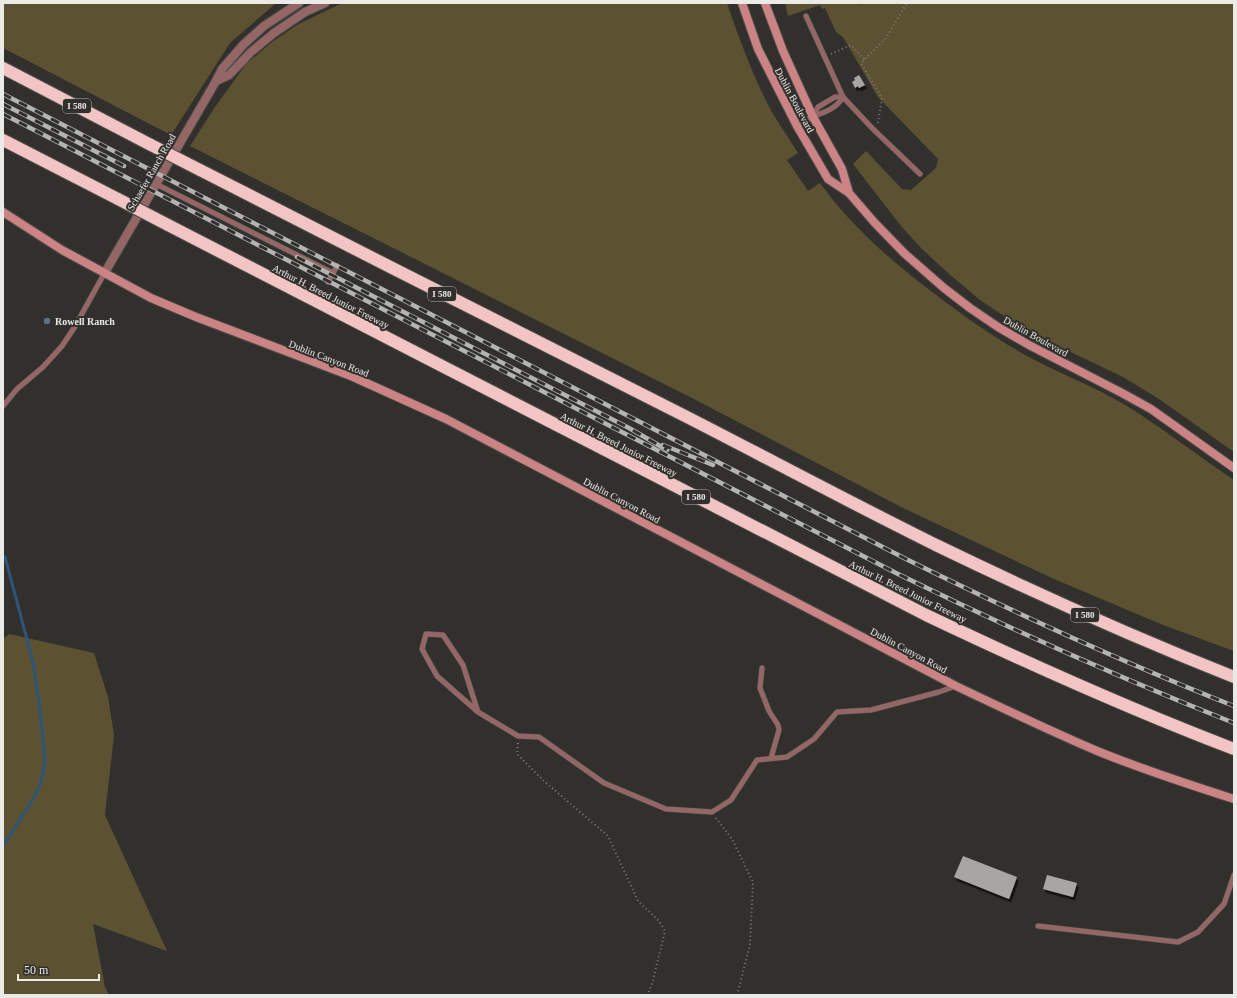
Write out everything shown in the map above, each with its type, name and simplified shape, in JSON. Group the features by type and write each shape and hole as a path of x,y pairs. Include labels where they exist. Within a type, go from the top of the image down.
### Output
{"highway":[{"name":"I 580","path":"3,68 354,249 939,546 1092,618 1234,677"},
{"name":"Arthur H. Breed Junior Freeway","path":"3,140 912,608 1077,684 1234,749"}],"main road":[{"name":"Dublin Boulevard","path":"742,3 758,50 797,126 828,179 849,193 904,253 944,288 998,327 1029,345 1151,409 1234,468"},
{"name":"Dublin Boulevard","path":"764,3 783,51 813,117 842,169 849,193"},
{"name":"Dublin Canyon Road","path":"3,212 62,250 151,298 180,311 351,376 446,419 956,686 1031,722 1103,753 1173,779 1234,799"}],"street":[{"name":"Schaefer Ranch Road","path":"104,274 222,69 243,45 264,26 299,3"},
{"name":"Schaefer Ranch Road","path":"216,81 229,75 251,52 274,33 305,12 326,3"}],"lane":[{"path":"806,16 844,97 876,132 920,174"},
{"path":"813,117 818,107 834,97 844,97"},
{"path":"797,126 813,117 823,114 840,103 844,97"},
{"path":"156,184 333,273"},
{"path":"328,282 337,266"},
{"path":"3,406 17,389 43,367 62,346 74,328 104,274"},
{"path":"478,712 463,665 443,635 426,634 422,650 437,676 478,712 518,736 539,736 604,783 666,809 712,812 731,800 757,760 787,757 814,739 837,712 871,710 940,692 956,686"},
{"path":"762,668 760,688 769,711 778,725 779,730 771,758"},
{"path":"1038,926 1178,942 1198,932 1224,904 1234,875"}],"path":[{"path":"876,132 882,98 861,63 886,38 907,3"},
{"path":"825,57 851,45 864,59"},
{"path":"518,736 517,754 544,781 608,836 638,901 659,921 665,931 648,995"},
{"path":"712,812 732,840 753,882 750,945 737,995"}],"shaded area":[{"path":"3,3 276,3 230,43 171,135 3,48"},
{"path":"342,3 727,3 742,46 760,87 773,114 798,153 787,160 808,191 820,183 846,215 873,243 919,282 980,327 1027,356 1127,406 1234,480 1234,651 1163,625 1054,579 903,508 688,396 190,146 215,107 246,64 272,42 297,25"},
{"path":"785,3 859,3 861,5 863,3 1234,3 1234,452 1159,399 1123,377 1056,345 1013,322 980,300 922,249 901,226 853,164 866,151 902,189 911,190 936,168 938,159 878,97 843,37 836,32 825,8 822,9 820,5 788,16"},
{"path":"9,634 94,653 108,697 114,735 105,815 167,951 93,924 105,987 109,995 3,995 3,639"}],"building":[{"path":"859,75 865,85 855,88 852,82 855,80 854,78"},
{"path":"963,856 1017,877 1009,899 954,877"},
{"path":"1047,875 1077,883 1073,897 1043,889"}],"waterway":[{"path":"3,846 39,788 45,761 39,701 33,662 5,557"}],"railway":[{"path":"3,94 906,559 1068,636 1234,706"},
{"path":"3,104 124,166"},
{"path":"3,114 898,574 1064,652 1234,723"},
{"path":"297,257 629,428 667,450"},
{"path":"663,445 713,465"}],"place":[{"name":"Rowell Ranch","path":"47,321"}]}
